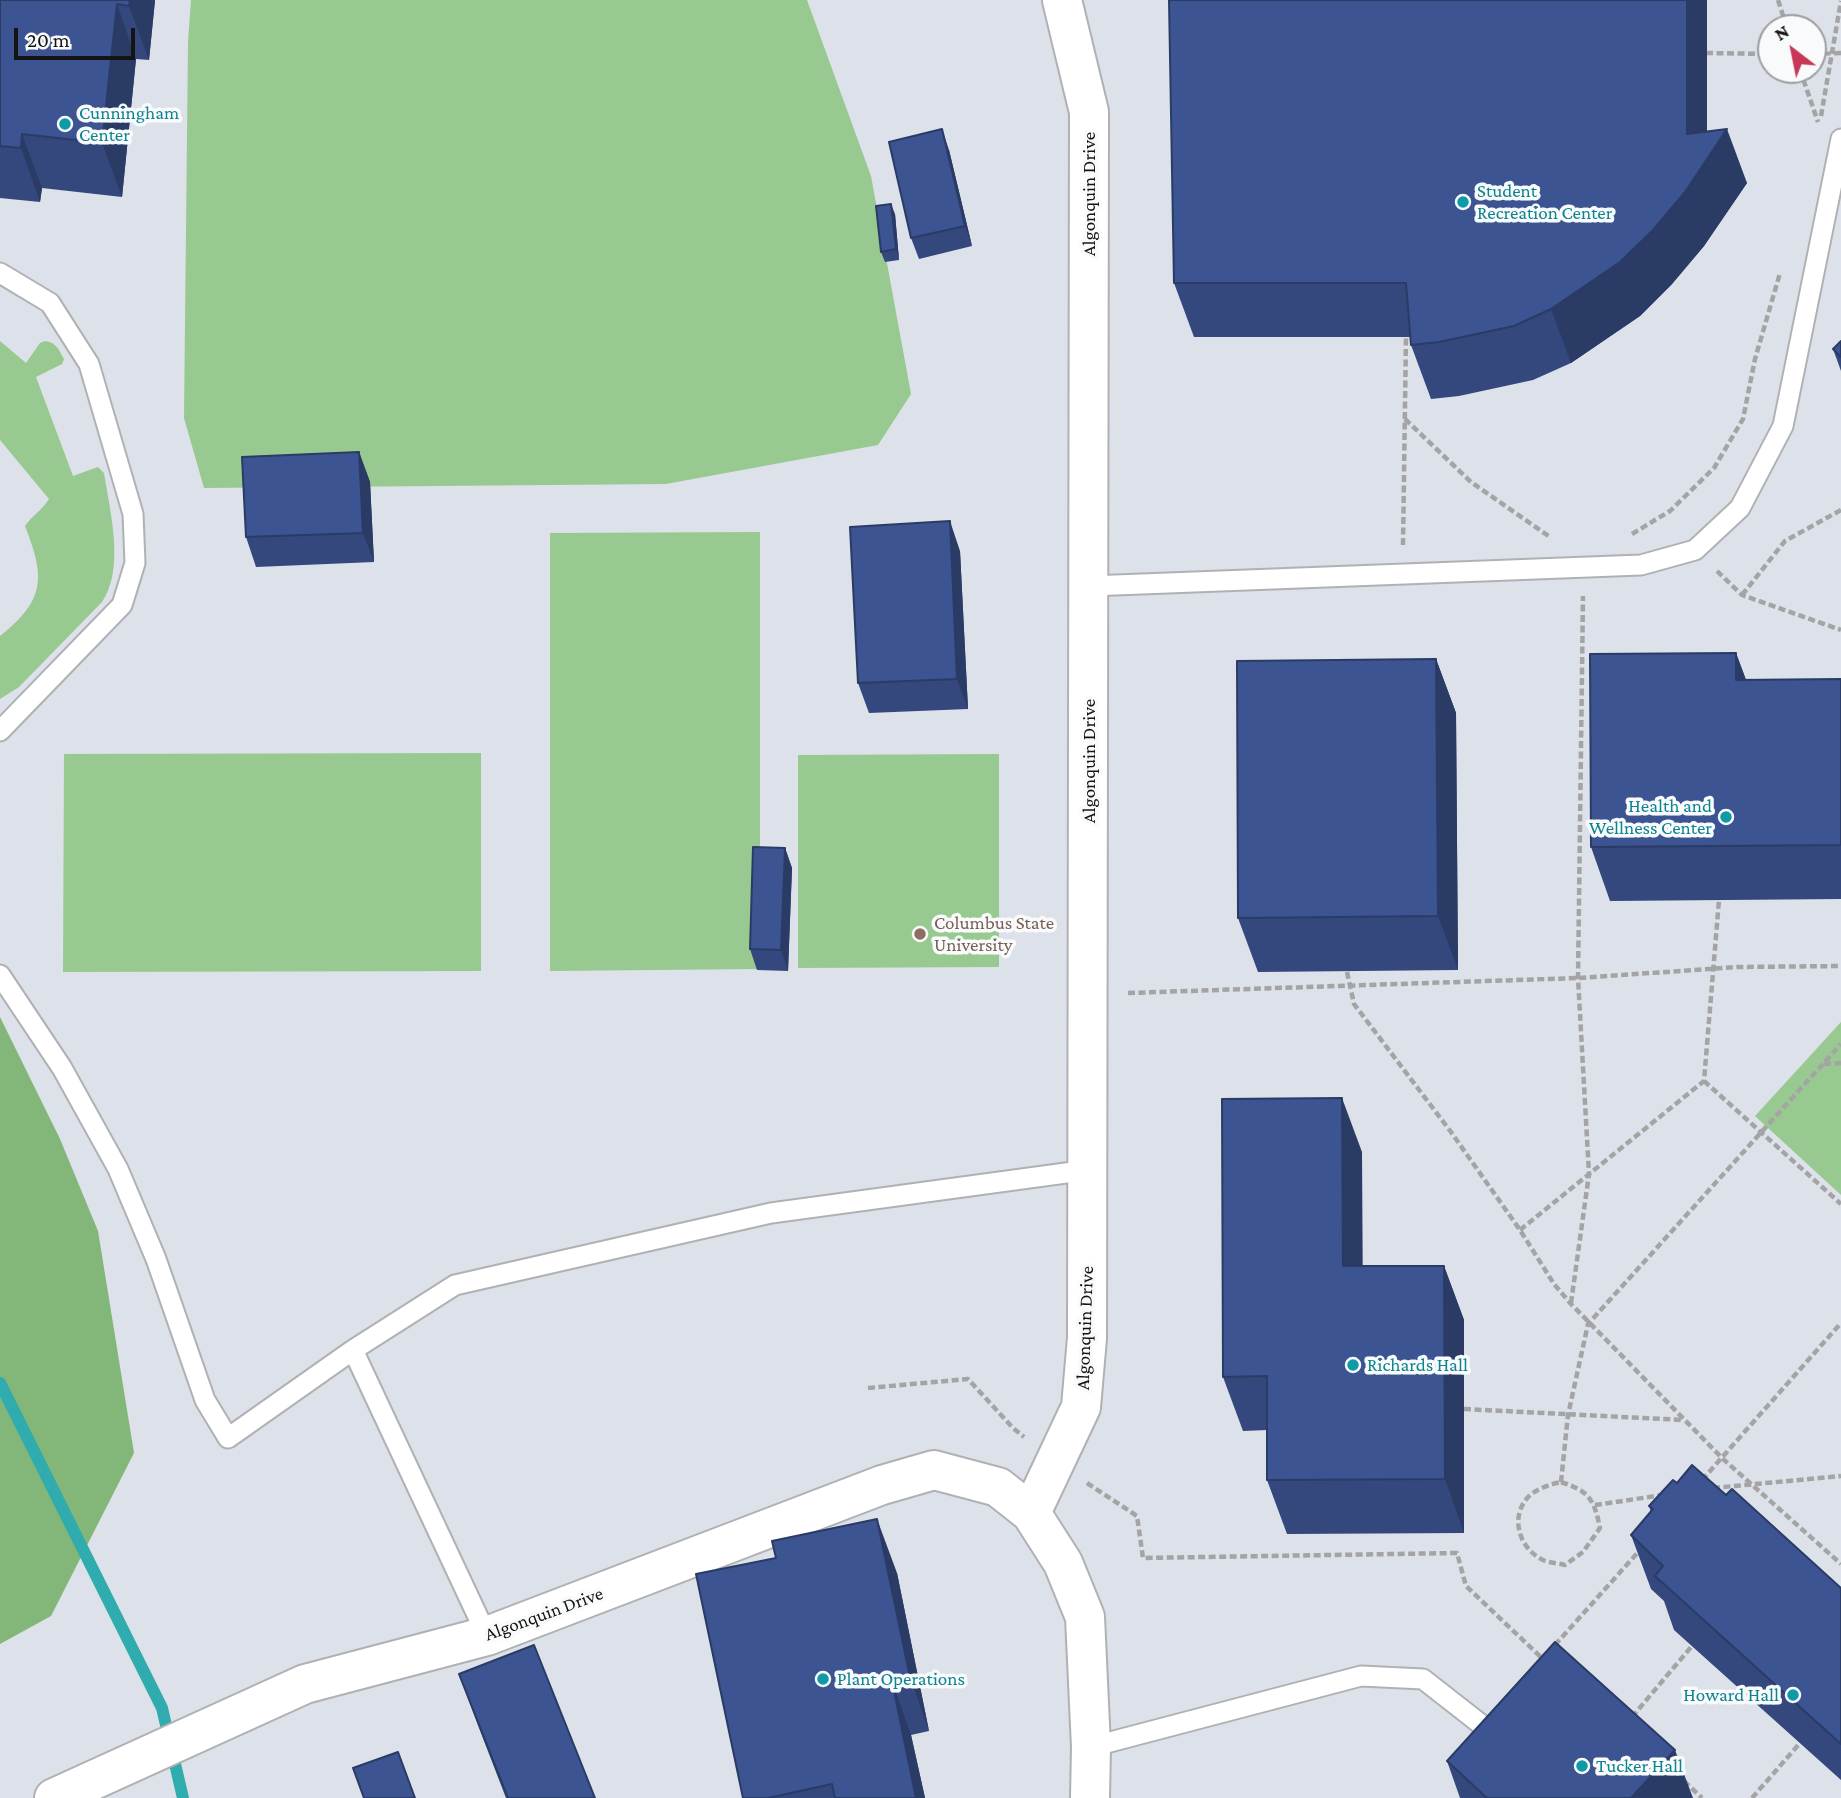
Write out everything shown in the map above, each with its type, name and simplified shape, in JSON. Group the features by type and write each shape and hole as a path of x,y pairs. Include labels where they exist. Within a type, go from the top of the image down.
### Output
{"street":[{"name":"Algonquin Drive","path":"1031,1513 1057,1463 1081,1406 1087,1338 1089,112 1062,0"},
{"name":"Algonquin Drive","path":"54,1798 305,1684 487,1636 882,1485 934,1470 998,1487 1031,1513 1063,1563 1085,1617 1091,1747 1090,1798"}],"lane":[{"path":"1088,586 1641,565 1695,550 1740,508 1783,426 1841,139"},
{"path":"0,273 50,303 89,364 133,514 135,563 122,604 0,731"},
{"path":"0,975 62,1068 118,1169 156,1259 205,1400 228,1438 353,1350 455,1284 771,1213 1088,1170"},
{"path":"353,1350 487,1636"},
{"path":"1091,1747 1360,1676 1423,1679 1502,1741"}],"path":[{"path":"1827,81 1841,1"},
{"path":"1706,52 1757,54"},
{"path":"1827,53 1841,53"},
{"path":"1805,84 1819,125 1826,84"},
{"path":"1621,535 1632,534 1670,511 1714,468 1743,419 1755,359 1780,271"},
{"path":"1402,574 1406,337"},
{"path":"1405,419 1471,482 1551,538"},
{"path":"1742,595 1786,541 1841,510"},
{"path":"1695,550 1742,595 1841,630"},
{"path":"1571,1304 1588,1174 1578,978 1584,567"},
{"path":"1520,1230 1704,1081 1719,900"},
{"path":"1088,994 1350,987 1578,978 1713,969 1841,966"},
{"path":"1347,972 1354,1004 1451,1132 1520,1230 1554,1284 1588,1324 1722,1458 1841,1563"},
{"path":"1561,1482 1568,1415 1588,1324 1841,1044"},
{"path":"1823,1064 1841,1063"},
{"path":"1704,1081 1841,1203"},
{"path":"1700,1482 1841,1323"},
{"path":"867,1388 968,1379 1013,1428 1057,1463 1137,1516 1143,1558 1457,1553 1466,1586 1553,1667"},
{"path":"1464,1409 1684,1420"},
{"path":"1705,1489 1841,1476"},
{"path":"1561,1482 1582,1489 1595,1505 1600,1528 1583,1552 1564,1565 1544,1560 1529,1550 1517,1530 1520,1510 1530,1496 1548,1485 1561,1482"},
{"path":"1595,1505 1669,1494"},
{"path":"1543,1659 1640,1549"},
{"path":"1625,1725 1692,1646"},
{"path":"1752,1798 1800,1743"},
{"path":"1683,1780 1702,1798"}],"shaded area":[{"name":"Columbus State University","path":"0,0 1841,0 1841,1798 0,1798"}],"green space":[{"path":"191,0 807,0 871,176 911,394 878,445 666,484 204,488 184,418 188,42"},
{"path":"0,341 26,363 40,343 45,341 55,345 64,359 62,364 36,377 73,476 98,467 104,473 112,522 114,557 109,588 102,602 19,687 0,699 0,636 26,611 37,587 36,560 25,526 49,499 0,440"},
{"path":"760,532 760,969 550,971 550,533"},
{"path":"481,753 481,971 63,972 64,754"},
{"path":"999,754 999,967 798,968 798,755"},
{"path":"0,1017 60,1139 98,1231 134,1453 51,1616 0,1644"},
{"path":"1841,1022 1841,1195 1755,1116"}],"building":[{"path":"0,0 130,0 129,6 117,4 102,143 22,134 21,148 0,146"},
{"name":"Student Recreation Center","path":"1169,0 1687,0 1687,134 1727,129 1685,192 1653,230 1620,262 1551,309 1514,326 1439,342 1411,345 1406,283 1174,283"},
{"path":"942,129 965,226 911,238 889,142"},
{"path":"891,204 896,249 881,252 876,206"},
{"path":"1841,341 1841,357 1833,349"},
{"path":"359,452 363,533 246,537 242,457"},
{"path":"950,521 957,679 858,683 850,527"},
{"name":"Health and Wellness Center","path":"1736,653 1736,680 1841,679 1841,845 1591,847 1590,654"},
{"path":"1436,659 1438,916 1238,918 1237,661"},
{"path":"753,847 785,848 781,950 750,949"},
{"name":"Richards Hall","path":"1342,1098 1343,1266 1444,1266 1445,1479 1267,1480 1267,1376 1223,1377 1222,1099"},
{"name":"Howard Hall","path":"1692,1465 1726,1495 1732,1489 1841,1588 1841,1744 1655,1576 1663,1566 1631,1535 1653,1509 1649,1506 1673,1480 1677,1483"},
{"name":"Plant Operations","path":"877,1519 910,1677 892,1681 916,1798 835,1798 832,1784 768,1798 743,1798 696,1574 776,1558 772,1541"},
{"path":"1555,1642 1675,1750 1631,1798 1487,1798 1447,1761"},
{"path":"534,1645 595,1798 508,1798 459,1674"},
{"path":"398,1752 415,1798 364,1798 353,1768"}],"waterway":[{"path":"0,1383 162,1708 183,1798"}],"place":[{"name":"Cunningham Center","path":"65,124"},
{"name":"Student Recreation Center","path":"1463,202"},
{"name":"Health and Wellness Center","path":"1726,817"},
{"name":"Columbus State University","path":"920,934"},
{"name":"Richards Hall","path":"1353,1365"},
{"name":"Plant Operations","path":"823,1679"},
{"name":"Howard Hall","path":"1793,1695"},
{"name":"Tucker Hall","path":"1582,1766"}]}
